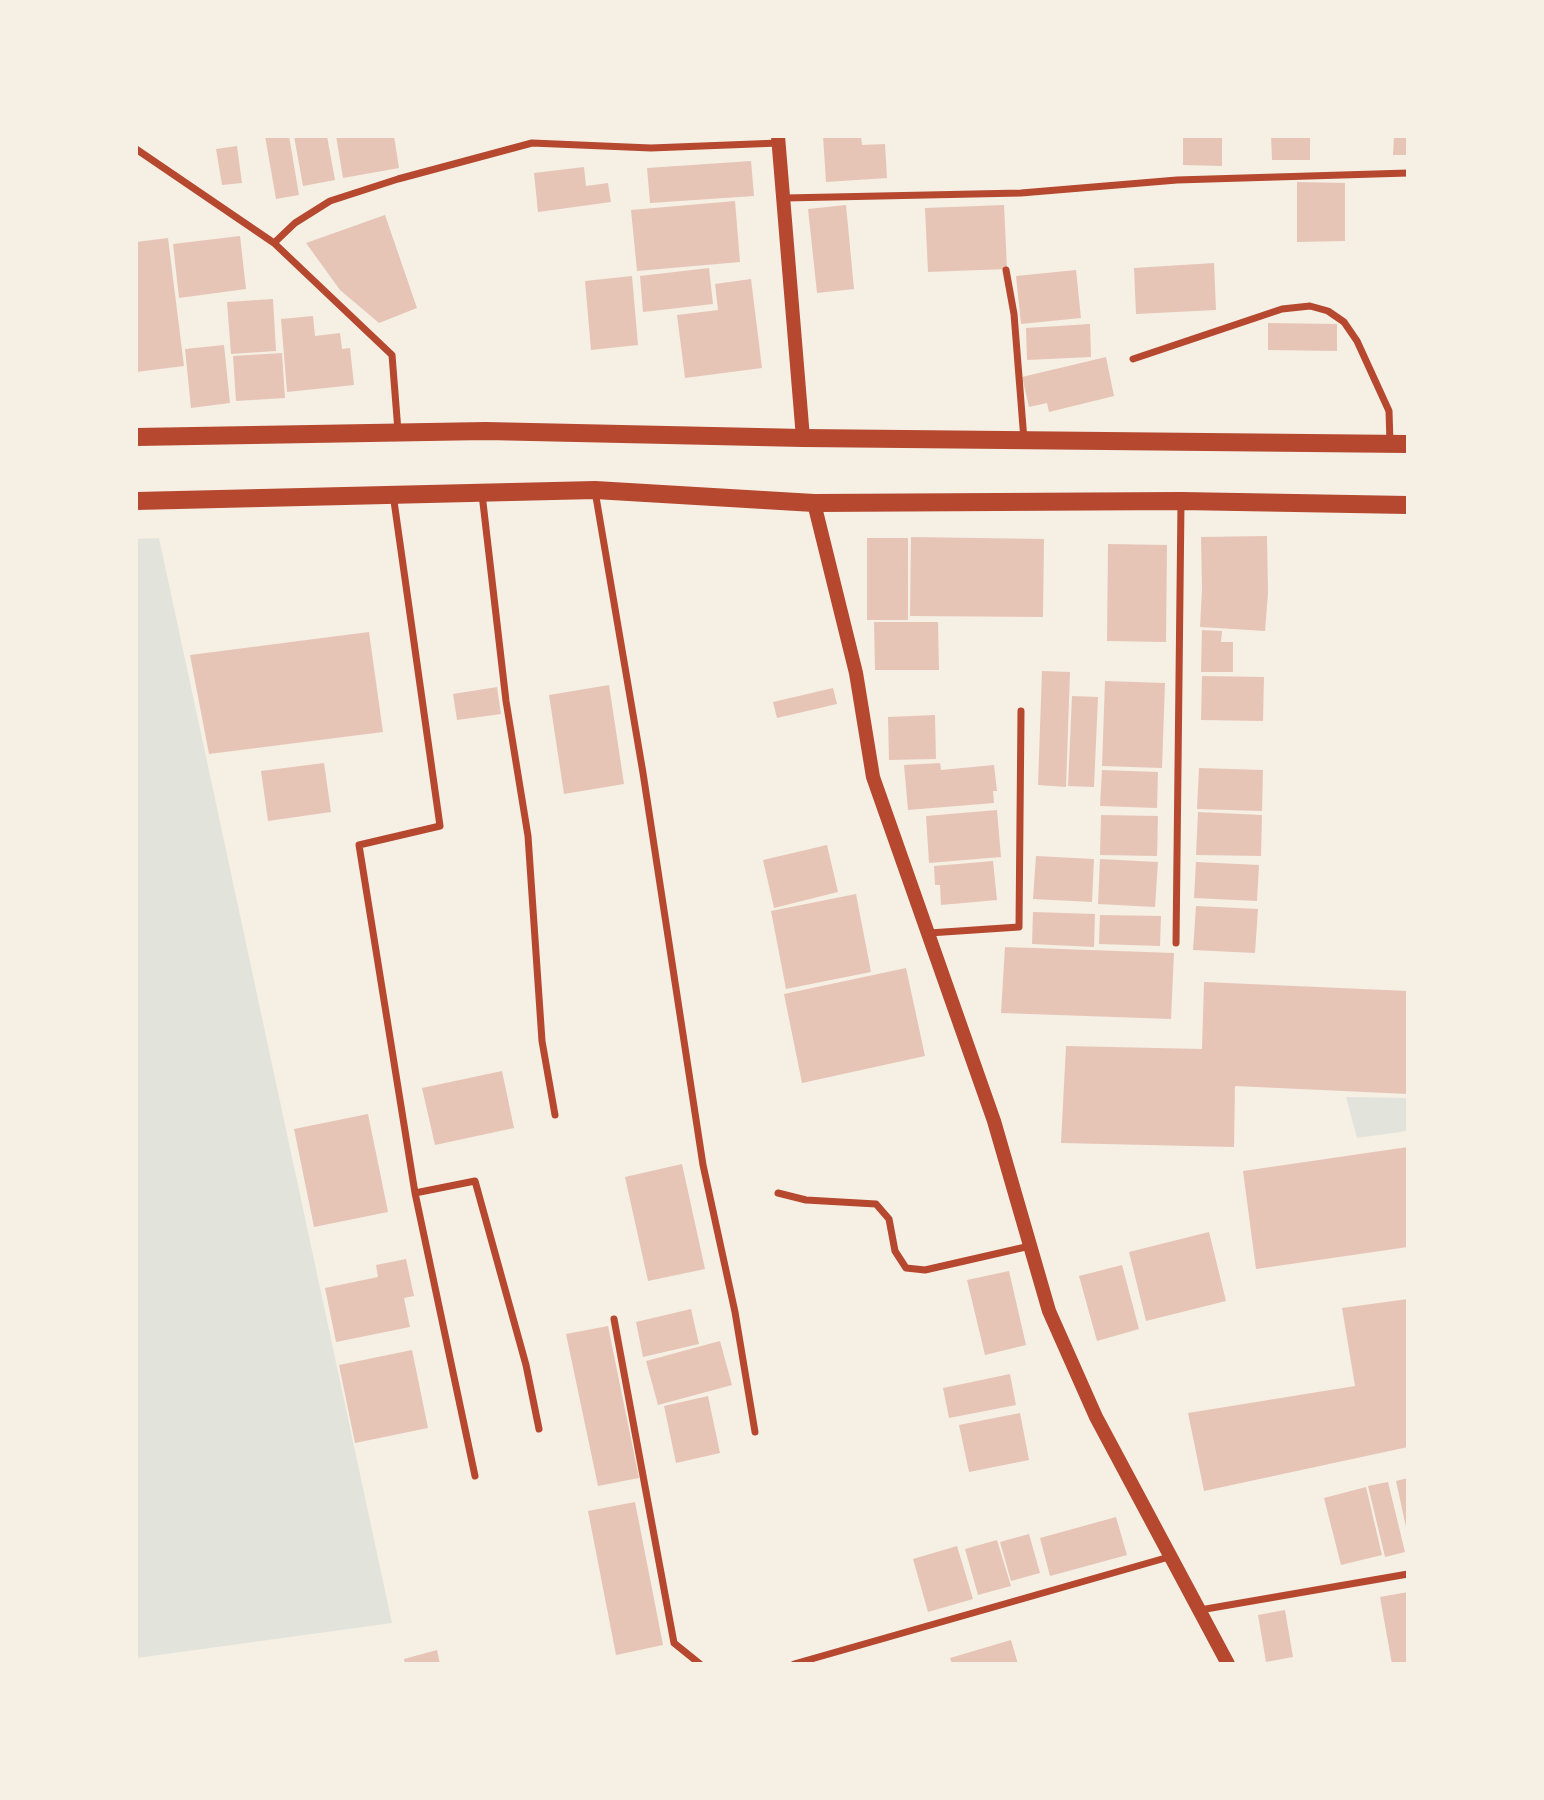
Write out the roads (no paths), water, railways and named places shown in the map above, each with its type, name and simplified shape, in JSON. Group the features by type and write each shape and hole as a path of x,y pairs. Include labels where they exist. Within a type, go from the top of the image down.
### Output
{"main road":[{"path":"778,140 785,198 803,438"},
{"path":"136,437 398,431 1399,444"},
{"path":"136,501 595,490 814,503 1181,501 1408,505"},
{"path":"814,503 856,673 873,777 994,1121 1049,1311 1096,1417 1228,1664"}],"street":[{"path":"274,243 295,223 330,201 398,178 532,143 651,148 778,140"},
{"path":"136,149 274,243 392,355 398,431"},
{"path":"785,198 1021,193 1177,180 1408,173"},
{"path":"1006,270 1014,314 1024,441"},
{"path":"1133,359 1282,309 1310,306 1328,311 1344,322 1357,341 1389,411 1399,444"},
{"path":"595,490 643,773 703,1165 735,1312 755,1432"},
{"path":"482,493 506,701 528,836 542,1041 555,1115"},
{"path":"393,494 440,826 359,845 415,1193 475,1476"},
{"path":"1176,943 1181,501"},
{"path":"929,933 1019,927 1021,710"},
{"path":"415,1193 475,1181 526,1365 539,1429"},
{"path":"778,1193 806,1199 876,1204 889,1219 895,1251 906,1268 925,1270 1031,1246"},
{"path":"614,1319 674,1643 700,1664"},
{"path":"794,1664 817,1660 1169,1557"},
{"path":"1199,1610 1408,1574"}]}
